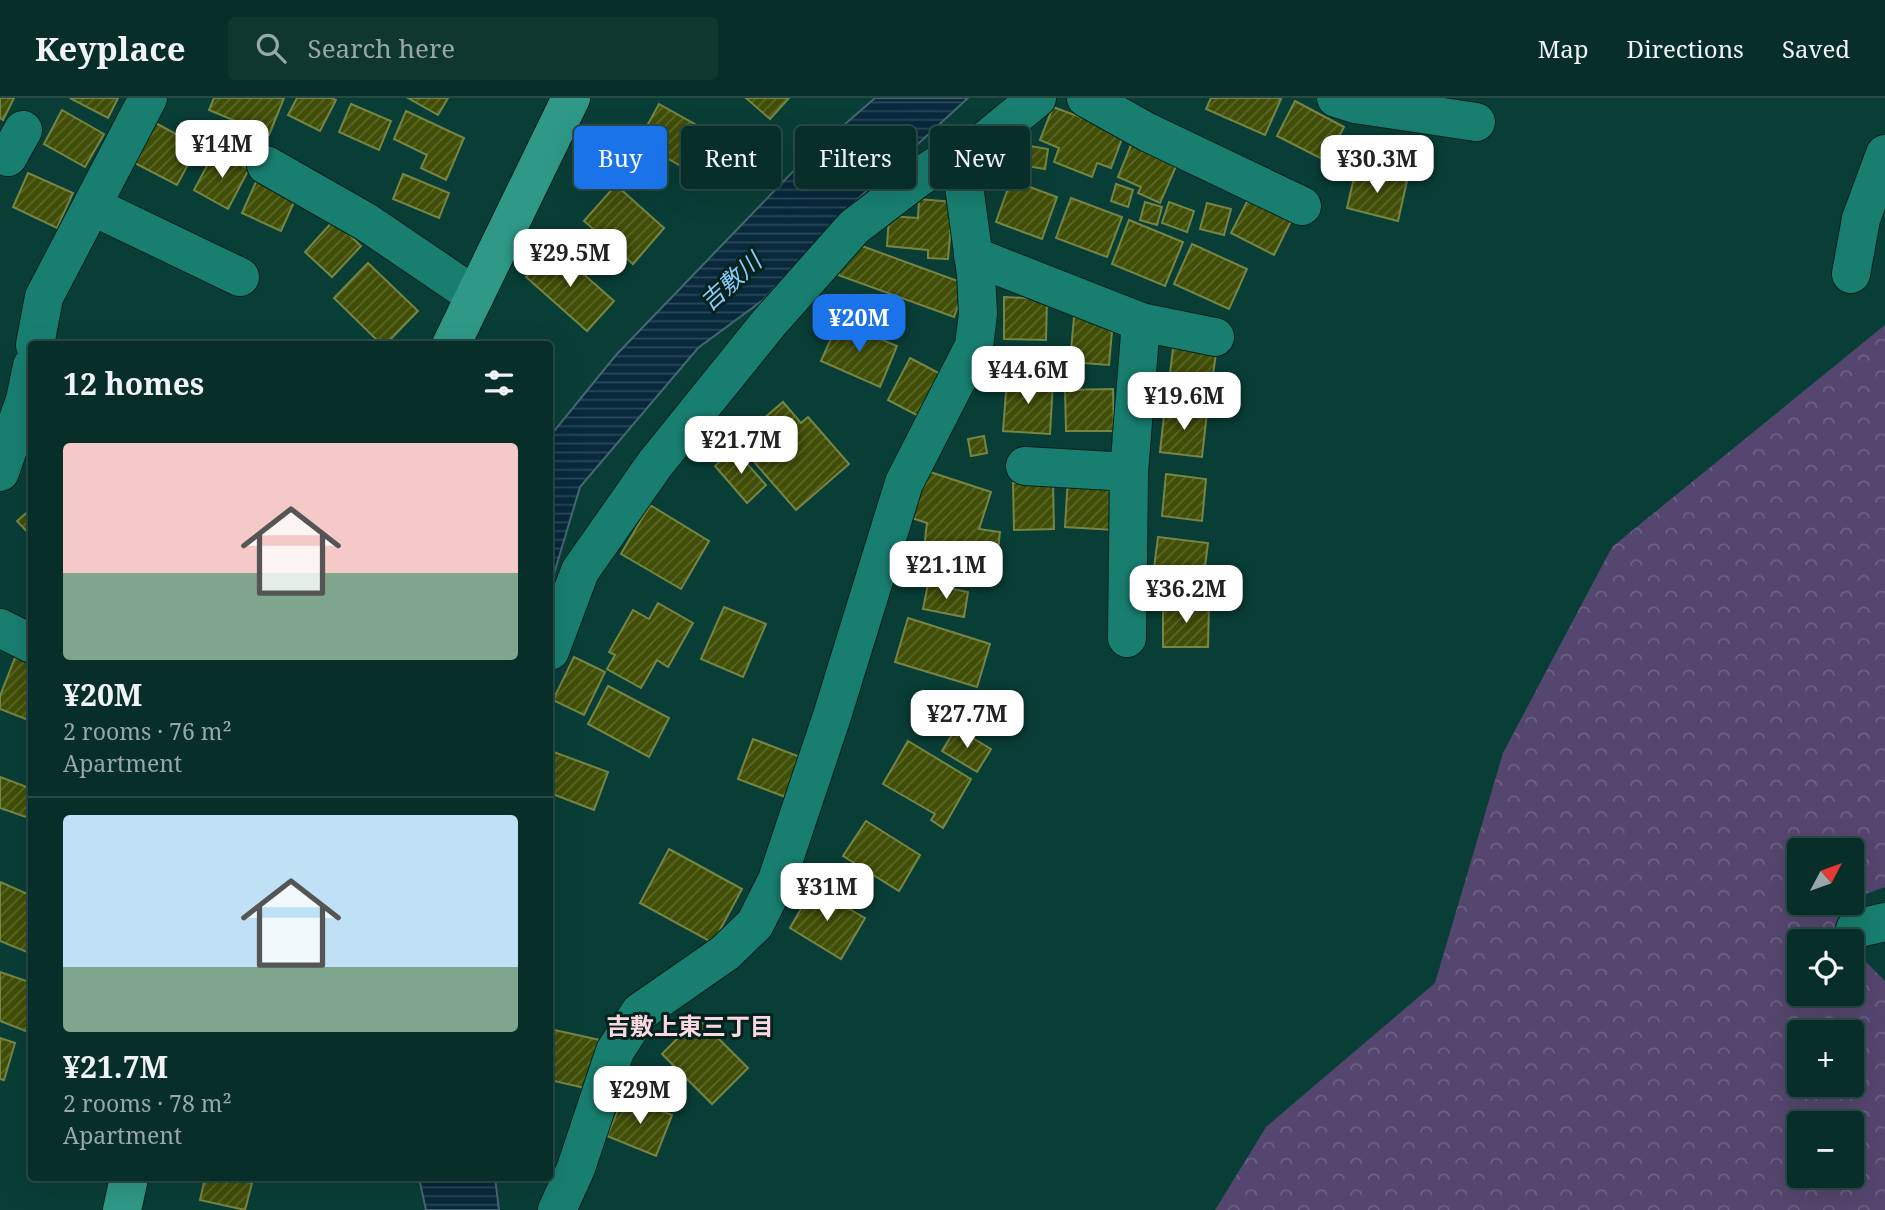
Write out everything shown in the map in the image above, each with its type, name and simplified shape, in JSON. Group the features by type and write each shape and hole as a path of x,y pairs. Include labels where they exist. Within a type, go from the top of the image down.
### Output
{"highway":[{"path":"453,341 571,98"},
{"path":"122,1210 128,1181"}],"street":[{"path":"37,341 44,297 148,98"},
{"path":"1003,126 1037,98"},
{"path":"1086,98 1147,132 1302,206"},
{"path":"1336,98 1355,104 1476,122"},
{"path":"1851,274 1861,219 1885,154"},
{"path":"266,165 366,222 475,296"},
{"path":"553,643 580,571 655,464 768,324 854,227 930,170"},
{"path":"552,1199 576,1168 615,1051 640,1012 725,953 755,924 777,880 832,716 904,483 974,346 978,314 964,189"},
{"path":"92,206 240,277"},
{"path":"973,256 1141,322 1215,337"},
{"path":"1136,615 1129,472 1141,322"},
{"path":"0,472 28,385"},
{"path":"1025,466 1129,472"},
{"path":"0,628 28,642"}],"green space":[{"path":"1885,325 1885,887 1864,895 1864,838 1787,838 1787,915 1843,915 1836,929 1787,929 1787,1006 1864,1006 1864,960 1885,981 1885,1210 1215,1210 1266,1127 1435,983 1503,753 1612,547"}],"water":[{"path":"875,98 968,98 937,126 930,126 930,133 916,146 916,126 843,126"},
{"name":"吉敷川","path":"795,169 795,189 869,189 763,300 698,348 580,487 553,577 553,432 616,355 776,189 781,189 781,184"},
{"path":"420,1181 495,1181 499,1210 426,1210"}],"building":[{"path":"0,98 14,98 3,120 0,118"},
{"path":"70,98 118,98 108,118"},
{"path":"214,98 284,98 269,135 209,110"},
{"path":"297,98 336,100 320,131 288,115"},
{"path":"408,98 448,98 438,115"},
{"path":"746,98 789,98 770,119"},
{"path":"1211,98 1281,99 1265,135 1206,109"},
{"path":"1295,101 1344,127 1326,161 1277,136"},
{"path":"351,104 391,121 379,150 339,132"},
{"path":"659,104 698,126 681,126 681,166 667,158 667,126 647,126"},
{"path":"1053,107 1124,133 1111,168 1097,163 1092,177 1054,162 1059,148 1040,140"},
{"path":"62,110 104,134 85,167 44,144"},
{"path":"406,111 464,138 446,180 421,168 427,155 394,139"},
{"path":"150,120 198,146 177,185 129,160"},
{"path":"1131,145 1177,164 1160,203 1138,193 1141,187 1118,177"},
{"path":"1030,146 1048,149 1045,169 1030,166"},
{"path":"215,151 249,169 228,209 194,190"},
{"path":"1356,169 1407,181 1398,221 1347,208"},
{"path":"28,173 73,193 57,228 13,207"},
{"path":"260,173 299,191 281,231 242,213"},
{"path":"403,174 449,193 439,218 393,199"},
{"path":"1116,184 1133,190 1128,207 1111,201"},
{"path":"1030,187 1057,197 1042,239 996,222 1008,189"},
{"path":"612,189 620,189 664,228 633,264 584,221"},
{"path":"1251,194 1294,215 1274,255 1231,233"},
{"path":"1071,198 1122,217 1107,257 1056,238"},
{"path":"919,199 953,202 948,259 928,258 928,250 887,246 889,216 918,218"},
{"path":"1145,202 1162,207 1157,225 1140,220"},
{"path":"1169,202 1194,211 1187,232 1162,223"},
{"path":"1207,203 1231,209 1224,235 1200,229"},
{"path":"334,220 361,246 332,277 305,252"},
{"path":"1129,220 1183,242 1165,286 1112,264"},
{"path":"851,242 966,284 954,317 838,275"},
{"path":"1192,244 1247,269 1229,309 1174,284"},
{"path":"553,247 614,301 587,331 526,277"},
{"path":"368,263 418,311 389,341 378,341 334,298"},
{"path":"1004,297 1047,299 1046,340 1004,339"},
{"path":"1074,317 1113,320 1109,365 1070,362"},
{"path":"839,321 897,346 880,387 821,361"},
{"path":"1173,348 1216,353 1210,397 1168,391"},
{"path":"910,358 948,378 926,420 888,400"},
{"path":"1007,379 1053,381 1050,434 1003,431"},
{"path":"1113,389 1114,431 1066,431 1065,390"},
{"path":"783,402 801,423 808,417 849,464 796,510 755,463 767,452 749,431"},
{"path":"1165,407 1207,412 1202,457 1160,452"},
{"path":"984,436 987,453 971,456 968,439"},
{"path":"734,449 766,485 747,503 715,466"},
{"path":"924,470 991,492 979,529 1000,532 994,584 921,574 927,523 909,517"},
{"path":"1166,474 1206,479 1202,521 1162,516"},
{"path":"1068,477 1117,480 1114,530 1065,527"},
{"path":"1053,482 1054,529 1014,530 1013,483"},
{"path":"650,505 709,541 681,589 621,554"},
{"path":"28,511 28,533 17,521"},
{"path":"1158,537 1208,543 1203,582 1153,576"},
{"path":"928,584 968,592 964,617 923,609"},
{"path":"658,603 693,623 668,667 657,660 641,688 607,669 615,655 609,652 633,610 649,619"},
{"path":"1163,603 1209,604 1208,647 1163,647"},
{"path":"724,607 766,624 743,677 701,659"},
{"path":"908,618 990,644 977,687 895,662"},
{"path":"18,650 28,654 28,720 0,709 0,696"},
{"path":"574,657 605,672 584,715 553,700"},
{"path":"608,686 669,718 649,757 588,724"},
{"path":"956,728 991,749 977,772 942,751"},
{"path":"753,739 803,758 788,798 738,779"},
{"path":"908,741 971,779 943,828 931,820 935,814 883,784"},
{"path":"553,752 608,772 594,810 553,794"},
{"path":"0,777 28,788 28,818 0,808"},
{"path":"866,821 920,855 899,891 843,856"},
{"path":"669,849 742,889 713,943 640,903"},
{"path":"0,882 28,894 28,952 0,941"},
{"path":"813,888 865,918 841,959 790,928"},
{"path":"0,972 28,982 28,1032 0,1021"},
{"path":"698,1018 748,1068 712,1104 662,1054"},
{"path":"553,1030 600,1040 589,1089 553,1081"},
{"path":"0,1038 15,1043 4,1080 0,1079"},
{"path":"624,1096 672,1115 656,1156 607,1136"},
{"path":"204,1181 252,1183 245,1210 200,1200"}],"district":[{"name":"吉敷上東三丁目","path":"690,1027"}]}
